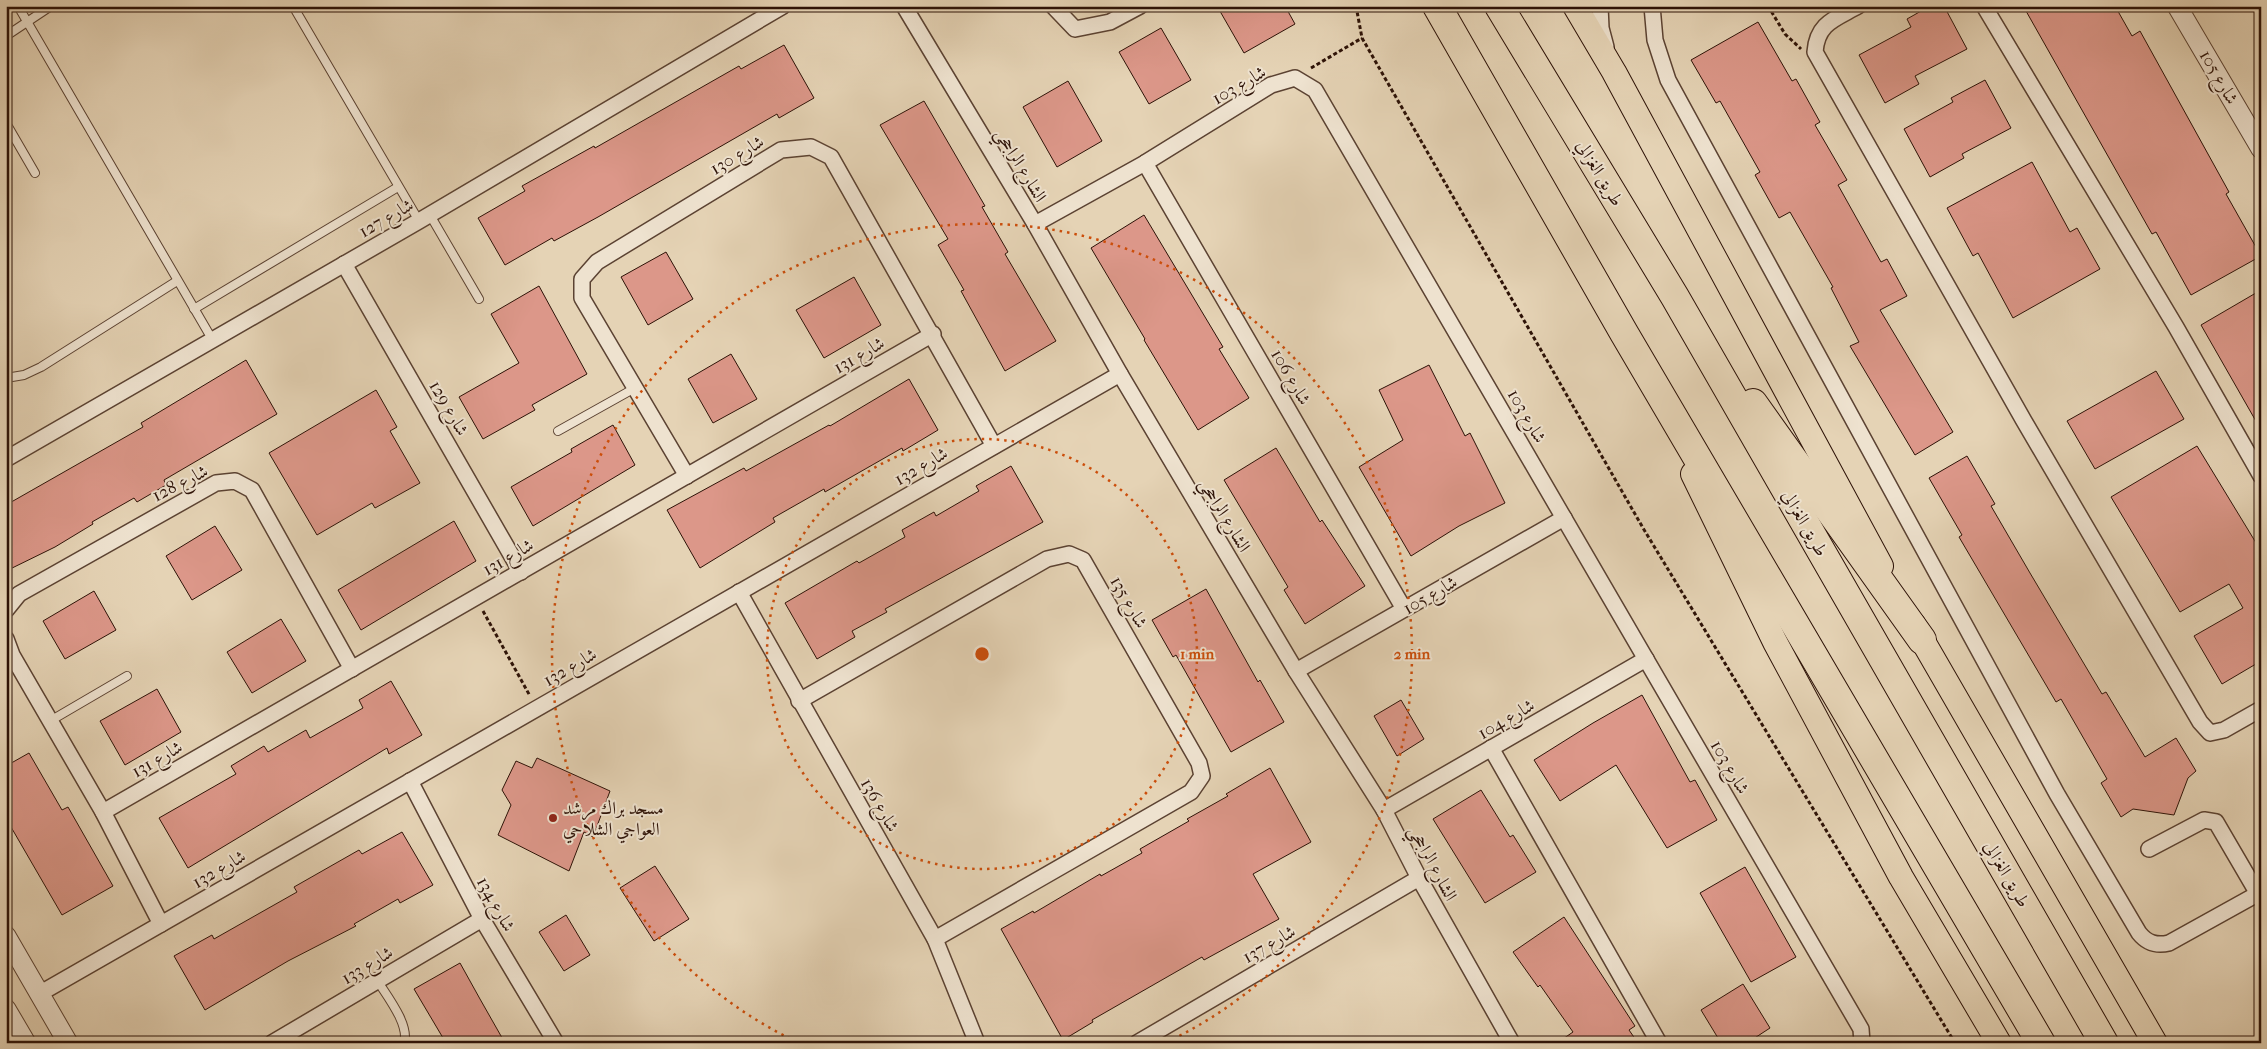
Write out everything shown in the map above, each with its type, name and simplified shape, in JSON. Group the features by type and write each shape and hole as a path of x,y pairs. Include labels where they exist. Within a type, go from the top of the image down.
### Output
{"highway":[{"path":"1437,6 1624,333 2041,1043"},
{"name":"طريق الغزالي","path":"1499,6 1675,298 2104,1043"},
{"path":"1675,298 1786,448 1922,640"}],"main road":[{"path":"1575,6 1614,72 1922,640 2155,1043"},
{"path":"1624,333 1775,642 1901,877 1999,1043"},
{"path":"2136,1010 2162,1043"},
{"path":"1985,1018 1994,1043"}],"street":[{"name":"شارع 127","path":"6,459 424,218 783,6"},
{"name":"الشارع الراجحي","path":"904,6 1035,224 1120,374 1296,671 1384,810 1419,878 1512,1043"},
{"path":"1053,6 1075,29 1110,22 1140,6"},
{"path":"1594,6 1614,72"},
{"path":"1600,6 1602,28"},
{"path":"1652,6 1655,40 1668,80 2057,794 2139,933 2148,942 2155,944 2169,943 2259,893 2216,822 2204,820 2149,850"},
{"path":"1858,6 1825,24 1818,33 1815,52 2024,421 2200,722 2210,732 2224,730 2261,709"},
{"path":"1984,6 2176,327 2261,476"},
{"name":"شارع 105","path":"2177,6 2261,148"},
{"name":"شارع 103","path":"1035,224 1145,163 1271,85 1295,78 1315,90 1861,1029 1862,1043"},
{"name":"شارع 130","path":"687,476 582,298 582,279 597,262 780,150 811,147 831,157 994,446"},
{"name":"شارع 106","path":"1145,163 1404,609"},
{"name":"شارع 129","path":"344,264 521,572"},
{"name":"شارع 131","path":"103,812 932,334"},
{"name":"شارع 132","path":"39,994 1120,374"},
{"name":"شارع 128","path":"6,610 18,594 216,483 235,481 252,490 352,669"},
{"name":"شارع 105","path":"1296,671 1564,518"},
{"name":"شارع 135","path":"799,701 1047,560 1069,554 1083,560 1199,763 1202,776 1191,792 935,939"},
{"name":"شارع 136","path":"739,592 935,939 977,1043"},
{"path":"6,639 12,655 103,812 160,924"},
{"name":"شارع 104","path":"1384,810 1646,659"},
{"path":"1491,748 1659,1043"},
{"name":"شارع 134","path":"410,781 482,919 556,1043"},
{"name":"شارع 137","path":"1137,1043 1419,878"},
{"name":"شارع 133","path":"272,1043 482,919"},
{"path":"6,936 68,1043"},
{"path":"6,1009 26,1043"}],"lane":[{"path":"18,6 212,339"},
{"path":"6,36 51,6"},
{"path":"293,6 398,187 424,218 480,299"},
{"path":"6,123 35,173"},
{"path":"194,308 398,187"},
{"path":"6,378 24,375 41,368 178,281"},
{"path":"558,431 635,388"},
{"path":"50,721 127,676"},
{"path":"377,980 402,1022 405,1031 404,1043"}],"path":[{"path":"1356,6 1362,38 1643,528 1955,1043"},
{"path":"1768,6 1785,34 1798,48 1815,52"},
{"path":"1295,78 1362,38"},
{"path":"476,597 536,708"}],"building":[{"path":"1217,6 1285,6 1295,24 1244,53"},
{"path":"1930,6 1944,6 1967,49 1915,76 1919,84 1885,103 1859,55 1911,27 1907,19"},
{"path":"2034,6 2115,6 2132,36 2140,31 2229,192 2226,194 2261,256 2191,295 2156,232 2152,234 2026,11"},
{"path":"1758,22 1792,81 1796,79 1820,122 1815,125 1847,180 1838,185 1881,262 1887,259 1907,296 1880,310 1953,432 1915,455 1850,346 1859,342 1831,288 1833,287 1790,212 1779,218 1755,175 1760,172 1720,101 1716,103 1691,60"},
{"path":"1161,28 1191,80 1149,104 1119,52"},
{"path":"784,45 814,98 779,118 777,114 598,217 554,241 552,238 505,265 478,218 525,191 522,186 594,146 595,148 739,66 741,69"},
{"path":"1985,80 2011,128 1962,154 1964,158 1930,177 1904,129 1953,102 1951,98"},
{"path":"1068,81 1102,141 1057,167 1023,107"},
{"path":"924,101 985,206 982,207 1008,252 1005,254 1056,341 1005,371 961,291 964,290 938,245 948,239 880,125"},
{"path":"2032,162 2070,232 2077,228 2100,269 2013,318 1978,253 1973,256 1947,208"},
{"path":"1144,215 1223,347 1219,349 1249,398 1198,430 1091,248"},
{"path":"666,252 693,299 648,325 621,277"},
{"path":"854,277 881,325 824,358 796,310"},
{"path":"539,286 587,374 532,405 535,410 483,439 459,397 519,363 491,314"},
{"path":"2261,290 2261,430 2201,325"},
{"path":"731,354 757,399 713,423 688,379"},
{"path":"246,360 277,414 164,480 166,485 137,502 134,498 92,522 93,524 55,547 6,571 6,505 143,427 141,423"},
{"path":"1429,365 1465,436 1470,433 1505,503 1459,526 1411,556 1359,467 1403,440 1379,390"},
{"path":"2156,371 2184,419 2095,469 2067,421"},
{"path":"909,379 938,430 903,451 902,448 825,492 824,489 773,518 775,522 700,568 667,510 744,468 746,471 830,426"},
{"path":"376,390 397,427 390,431 420,483 375,508 372,503 317,535 269,453"},
{"path":"613,425 635,465 533,526 511,487 572,452 571,449"},
{"path":"2197,446 2261,551 2261,661 2222,684 2194,636 2243,608 2229,584 2180,612 2111,497"},
{"path":"1276,448 1320,522 1322,520 1365,586 1305,624 1284,590 1288,587 1224,480"},
{"path":"1967,456 1995,504 1991,506 2030,573 2102,694 2106,692 2145,757 2176,738 2196,771 2188,778 2174,815 2133,809 2121,817 2101,783 2107,779 2061,699 2056,702 1959,537 1962,535 1929,478"},
{"path":"1011,466 1043,522 885,609 887,612 852,631 855,637 817,659 785,603 857,561 859,563 905,537 902,530 934,512 936,516 979,491 976,486"},
{"path":"454,521 476,561 361,630 338,590"},
{"path":"215,526 242,570 192,600 166,556"},
{"path":"1206,589 1258,682 1260,680 1284,722 1231,752 1176,655 1173,657 1152,620"},
{"path":"94,591 116,630 65,659 43,621"},
{"path":"281,619 306,661 252,693 227,652"},
{"path":"391,681 422,735 389,754 387,748 188,868 159,818 236,774 231,766 264,746 268,752 306,730 310,738 363,708 359,700"},
{"path":"157,689 181,732 125,765 100,721"},
{"path":"1642,695 1690,782 1695,780 1717,820 1667,848 1616,765 1560,801 1534,760"},
{"path":"1401,700 1424,739 1397,756 1374,716"},
{"path":"29,753 62,810 68,807 113,886 62,915 11,827 6,829 6,766"},
{"name":"مسجد براك مرشد العواجي الشلاحي","path":"537,758 610,791 593,837 584,832 569,871 498,835 511,805 502,790 516,761 532,768"},
{"path":"1270,768 1311,842 1253,874 1279,919 1204,960 1202,957 1092,1020 1093,1022 1063,1040 1001,929 1033,911 1034,913 1100,874 1101,876 1142,853 1140,849 1189,821 1187,819 1228,796 1226,794"},
{"path":"1481,790 1510,837 1513,835 1536,872 1485,903 1433,819"},
{"path":"402,832 433,885 400,903 398,899 354,924 356,926 288,961 205,1010 174,956 212,935 214,939 297,892 294,887 359,850 362,854"},
{"path":"655,866 689,919 654,941 620,888"},
{"path":"1745,867 1796,957 1751,982 1700,893"},
{"path":"566,915 590,955 564,971 539,932"},
{"path":"1564,917 1635,1026 1629,1030 1638,1043 1557,1043 1573,1032 1540,985 1538,987 1513,952"},
{"path":"460,963 505,1043 446,1043 414,989"},
{"path":"1743,984 1770,1028 1747,1043 1721,1043 1701,1010"}],"place":[{"name":"مسجد براك مرشد العواجي الشلاحي","path":"553,818"}]}
